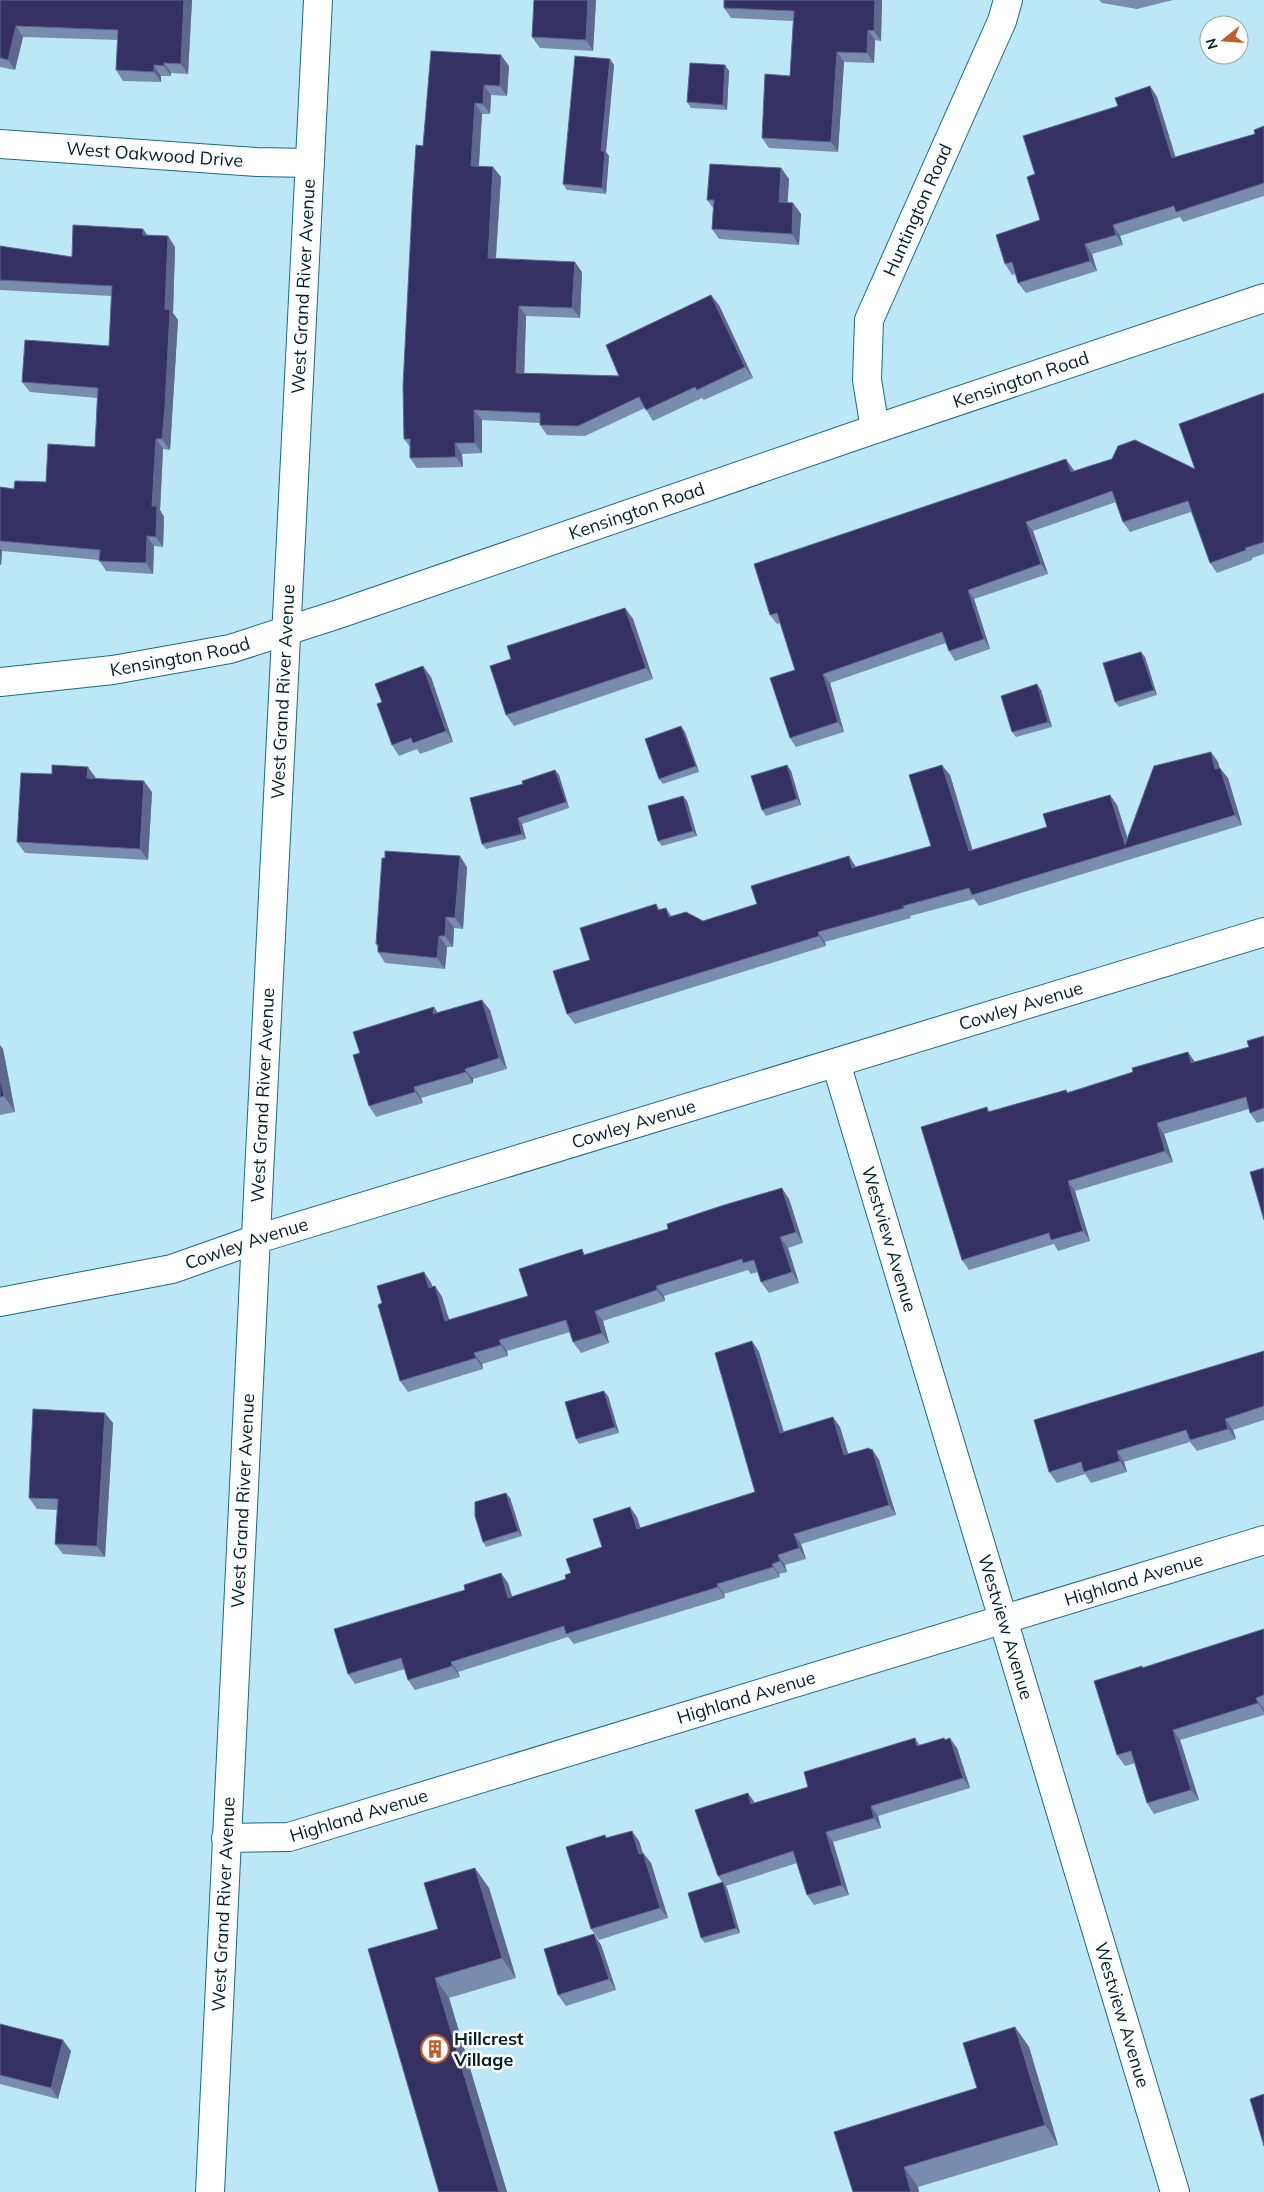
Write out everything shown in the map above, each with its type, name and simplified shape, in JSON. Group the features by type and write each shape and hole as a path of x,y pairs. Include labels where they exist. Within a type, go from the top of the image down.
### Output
{"street":[{"name":"West Grand River Avenue","path":"210,2192 318,0"},
{"name":"Huntington Road","path":"876,429 867,380 869,320 1002,21 1008,0"},
{"name":"West Oakwood Drive","path":"0,144 257,162 310,163"},
{"name":"Kensington Road","path":"0,682 113,670 230,649 1264,298"},
{"name":"Cowley Avenue","path":"0,1302 172,1269 257,1239 1264,932"},
{"name":"Westview Avenue","path":"836,1063 1175,2192"},
{"name":"Highland Avenue","path":"226,1838 289,1837 1264,1540"}],"building":[{"path":"0,0 184,0 181,64 164,63 164,66 154,65 154,72 116,70 118,30 16,26 8,60 0,58"},
{"path":"534,0 588,0 586,40 532,37"},
{"path":"724,0 875,0 874,31 868,30 867,53 837,52 831,142 762,138 765,74 790,76 794,11 724,8"},
{"path":"431,51 501,55 500,86 484,85 483,104 475,103 471,166 493,167 488,258 575,262 572,308 519,306 516,373 619,376 606,345 711,295 745,367 697,390 695,387 646,410 639,397 578,426 540,425 540,413 474,410 475,443 455,443 456,457 410,458 410,439 404,439 403,386 413,190 416,145 423,146"},
{"path":"575,56 610,59 601,151 605,151 602,188 563,184"},
{"path":"690,63 725,65 723,105 687,102"},
{"path":"1150,86 1172,158 1255,134 1254,130 1264,126 1264,183 1176,212 1174,206 1113,225 1116,235 1085,244 1090,261 1018,283 1012,262 1005,264 996,235 1040,220 1027,177 1035,174 1023,136 1118,106 1115,98"},
{"path":"710,164 781,168 779,202 793,203 792,234 712,229 714,200 707,200"},
{"path":"73,225 143,229 143,235 168,236 165,309 170,310 165,407 162,439 156,439 152,506 157,506 156,537 147,536 146,563 99,561 100,550 0,541 0,487 14,489 15,481 46,482 48,444 95,447 98,388 22,382 25,340 109,346 112,286 0,280 0,246 72,257"},
{"path":"1264,393 1264,542 1210,563 1188,501 1123,522 1112,491 1026,522 1041,564 968,590 984,639 949,651 942,632 823,674 838,722 790,738 770,678 795,670 777,613 770,615 754,564 1066,459 1071,472 1112,459 1118,446 1135,440 1195,469 1179,424"},
{"path":"625,608 646,668 506,715 490,666 511,659 507,646"},
{"path":"1141,652 1154,690 1115,702 1103,663"},
{"path":"423,666 446,731 413,743 411,738 392,745 377,704 382,702 375,684"},
{"path":"1037,684 1048,722 1012,732 1001,696"},
{"path":"681,726 696,766 659,779 645,739"},
{"path":"1211,752 1215,769 1220,768 1235,815 972,895 969,888 903,906 904,908 818,932 819,936 567,1014 553,971 590,960 580,928 656,904 658,910 666,908 669,917 686,912 703,921 757,904 751,886 849,856 852,868 931,846 909,775 942,765 969,851 1047,827 1043,814 1110,795 1125,845 1154,766"},
{"path":"52,765 88,767 87,778 144,781 140,849 17,842 21,773 52,774"},
{"path":"787,765 797,799 762,810 751,776"},
{"path":"555,770 566,802 518,818 522,834 482,844 470,798 523,784 522,781"},
{"path":"683,796 693,831 658,841 648,806"},
{"path":"385,851 460,856 455,918 446,917 445,936 439,936 437,958 378,952 378,944 376,944 382,858 385,858"},
{"path":"482,1000 499,1058 465,1069 466,1072 414,1087 415,1092 369,1106 353,1055 360,1053 353,1032 434,1007 433,1014"},
{"path":"1264,1036 1264,1108 1250,1113 1246,1097 1157,1123 1165,1151 1068,1181 1083,1231 1051,1240 1049,1233 962,1260 921,1127 987,1107 988,1112 1066,1090 1067,1093 1133,1072 1132,1068 1188,1052 1191,1063 1249,1047 1247,1041"},
{"path":"0,1077 4,1096 0,1097"},
{"path":"1264,1168 1264,1220 1250,1172"},
{"path":"782,1188 796,1232 780,1237 792,1272 761,1282 754,1260 743,1263 742,1259 656,1286 657,1290 595,1311 602,1333 573,1342 566,1320 499,1340 501,1345 474,1353 476,1358 400,1381 378,1305 382,1303 377,1286 424,1272 429,1288 435,1286 445,1321 528,1296 519,1269 582,1249 584,1255 668,1229 667,1224"},
{"path":"752,1341 780,1433 833,1417 844,1455 869,1448 870,1450 872,1449 889,1505 794,1534 799,1548 778,1555 780,1561 772,1564 773,1567 717,1584 718,1587 566,1634 564,1626 451,1662 452,1666 408,1680 401,1658 348,1674 334,1629 465,1590 464,1585 501,1573 508,1598 566,1579 565,1575 571,1573 566,1559 602,1547 593,1519 630,1507 637,1529 755,1492 715,1353"},
{"path":"1264,1351 1264,1406 1225,1419 1228,1429 1190,1440 1186,1430 1117,1451 1120,1461 1084,1472 1081,1462 1049,1472 1034,1420"},
{"path":"604,1391 615,1427 576,1439 565,1402"},
{"path":"33,1409 105,1413 97,1546 55,1544 58,1499 29,1498"},
{"path":"506,1493 518,1531 483,1542 475,1516 475,1502"},
{"path":"1264,1629 1264,1695 1256,1698 1258,1703 1173,1730 1191,1790 1147,1803 1131,1751 1117,1755 1094,1681 1142,1666 1142,1668"},
{"path":"915,1738 917,1746 950,1738 963,1778 871,1806 874,1818 826,1832 842,1885 807,1895 793,1851 718,1876 695,1810 748,1793 751,1804 808,1787 804,1772"},
{"path":"632,1831 639,1854 643,1853 660,1908 591,1929 566,1847 605,1835 606,1838"},
{"name":"Hillcrest Village","path":"475,1868 502,1958 435,1978 499,2192 439,2192 368,1949 438,1929 424,1883"},
{"path":"723,1882 736,1928 701,1938 688,1893"},
{"path":"594,1934 609,1979 558,1995 544,1949"},
{"path":"0,2024 63,2040 51,2088 0,2075"},
{"path":"1015,2027 1045,2125 904,2167 911,2192 853,2192 834,2132 977,2088 963,2043"},
{"path":"1264,2094 1264,2146 1250,2099"}],"place":[{"name":"Hillcrest Village","path":"435,2049"}]}
